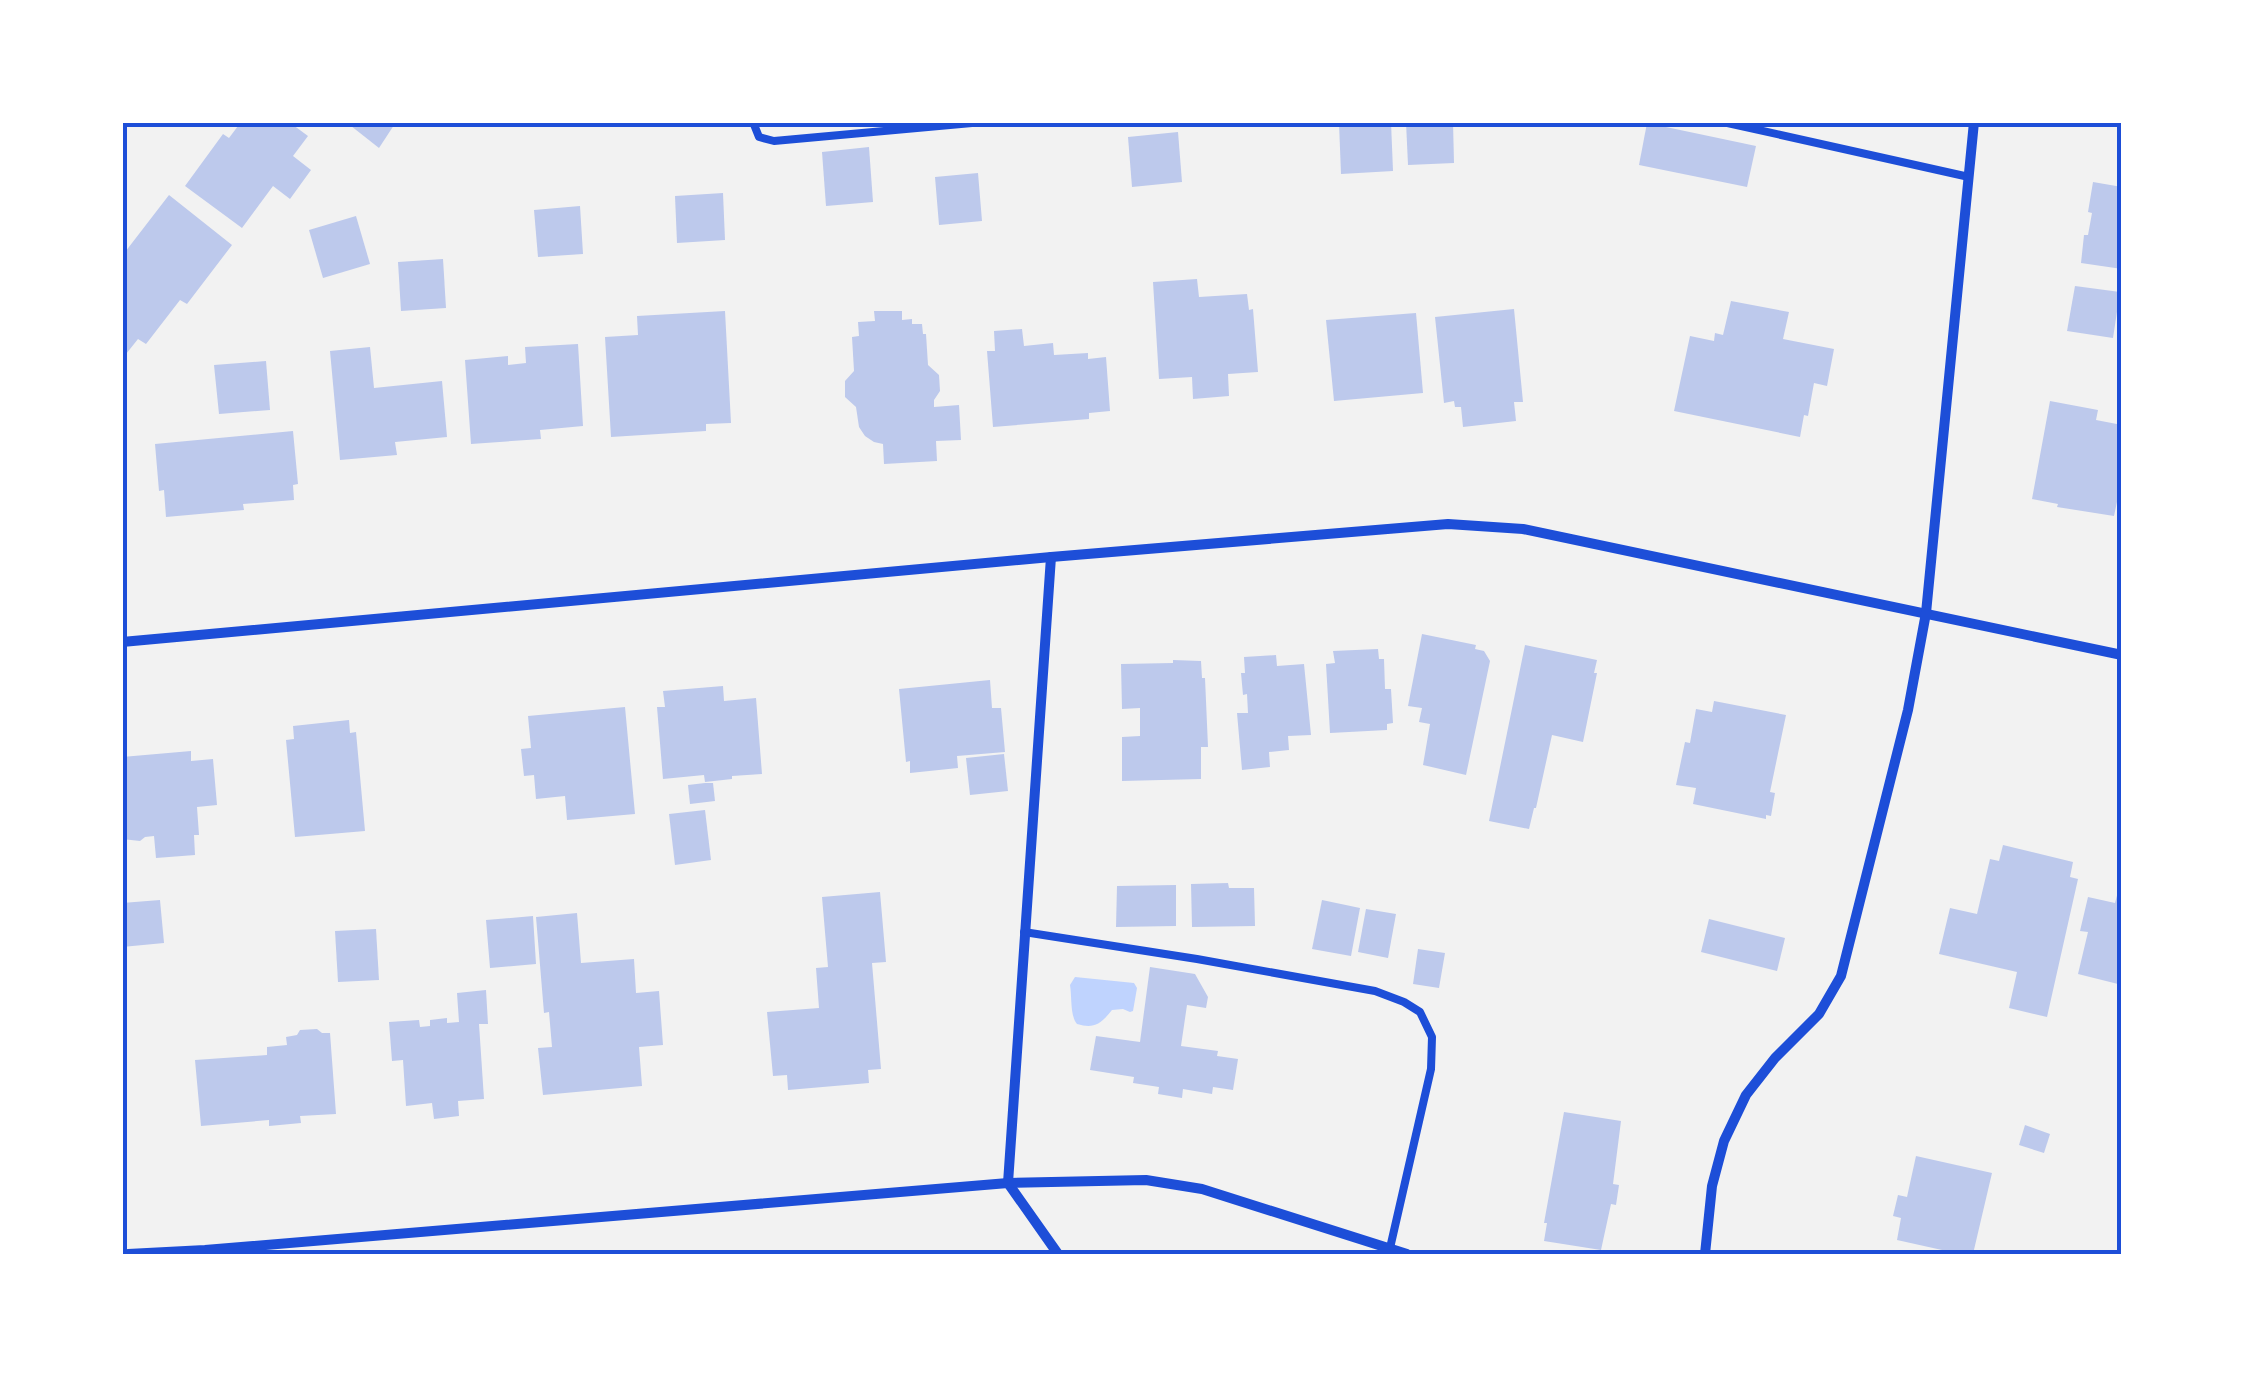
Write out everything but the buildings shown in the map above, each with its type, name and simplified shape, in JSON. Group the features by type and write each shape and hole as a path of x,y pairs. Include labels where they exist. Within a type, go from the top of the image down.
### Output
{"street":[{"path":"1704,1254 1712,1186 1724,1140 1746,1095 1775,1058 1819,1014 1840,976 1908,710 1926,614 1974,122"},
{"path":"122,642 1448,524 1524,529 2122,655"},
{"path":"1051,557 1008,1183 1058,1254"},
{"path":"128,1254 1008,1183 1146,1180 1202,1189 1407,1254"}],"lane":[{"path":"753,122 759,137 774,140 983,122"},
{"path":"1723,122 1969,177"},
{"path":"1024,932 1374,991 1420,1012 1432,1037 1431,1069 1390,1248"}],"water":[{"path":"1075,977 1134,983 1137,988 1133,1011 1112,1010 1097,1024 1077,1024 1070,985"}]}
